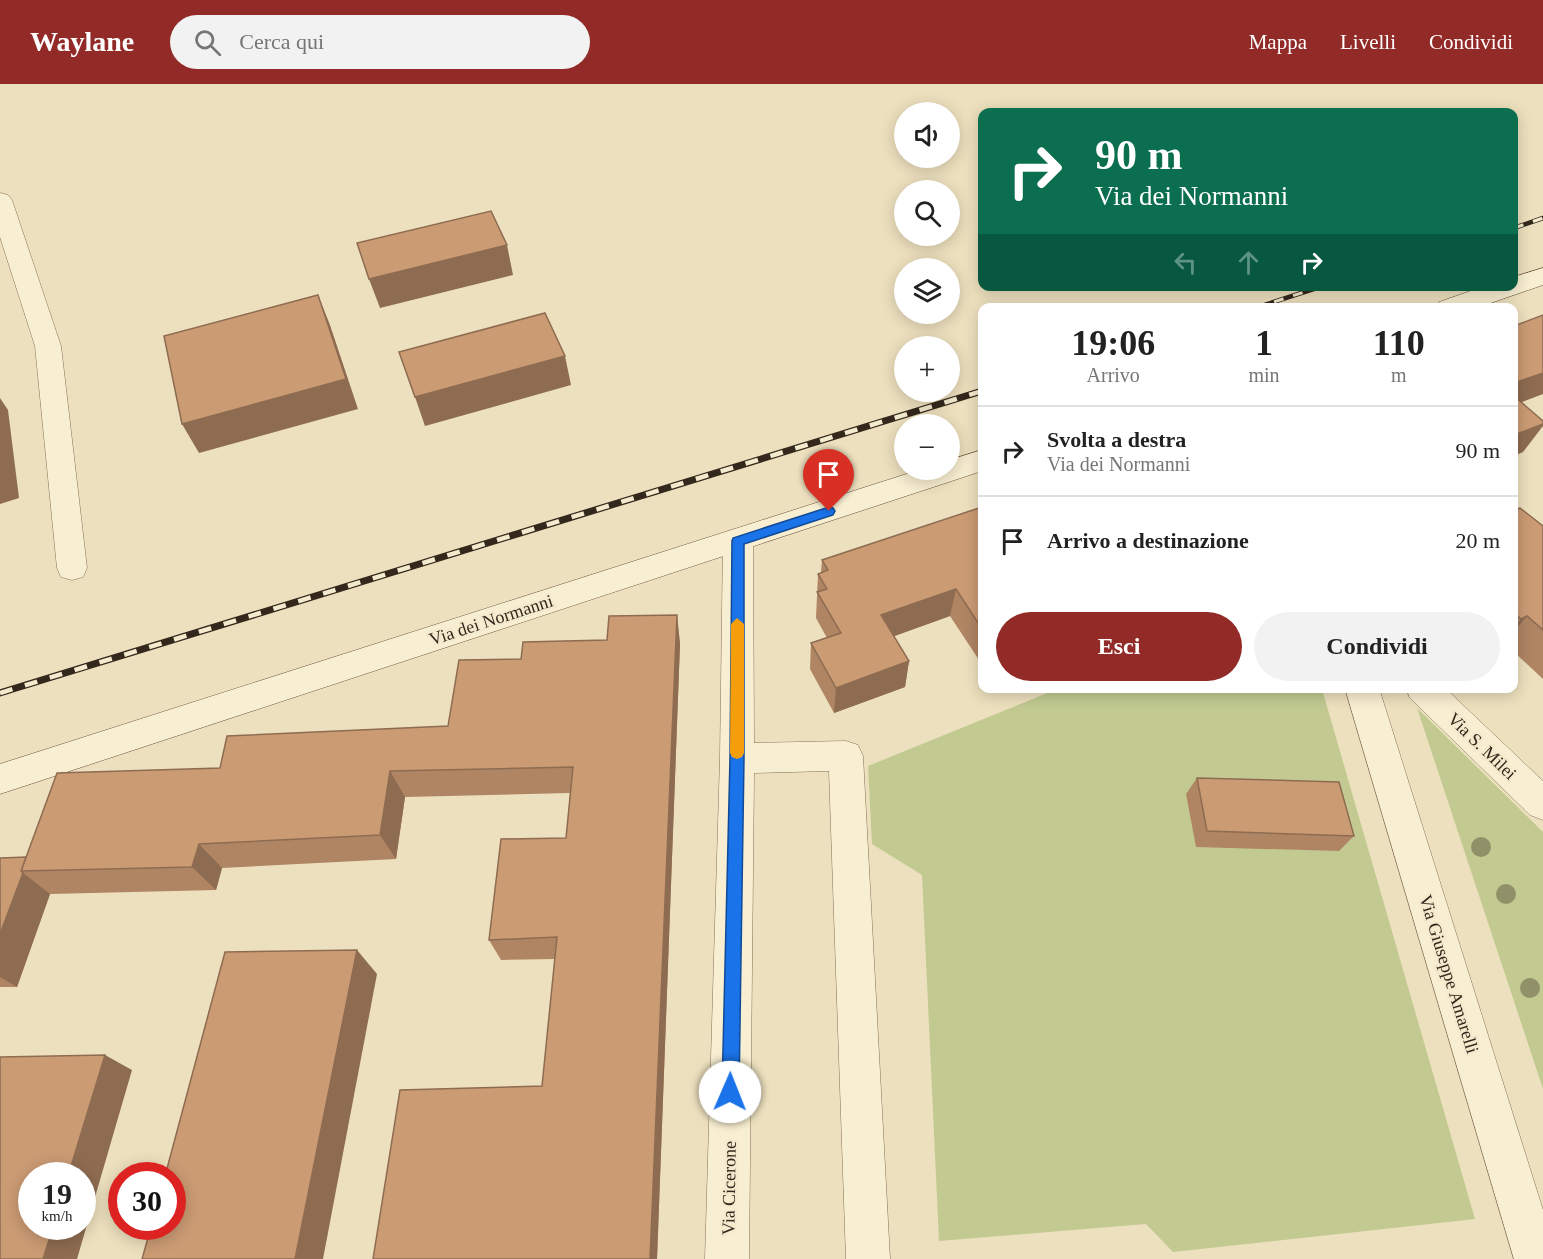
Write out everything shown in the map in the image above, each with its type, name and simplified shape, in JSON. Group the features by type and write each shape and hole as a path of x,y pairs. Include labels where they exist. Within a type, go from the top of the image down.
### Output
{"street":[{"path":"0,200 48,346 72,568"},
{"path":"1518,284 1543,276"},
{"path":"1463,303 1498,291"},
{"name":"Via dei Normanni","path":"0,779 978,461"},
{"name":"Via Cicerone","path":"727,1259 737,758 738,541"},
{"name":"Via Giuseppe Amarelli","path":"1364,693 1536,1259"},
{"name":"Via S. Milei","path":"1427,693 1543,804"},
{"path":"737,758 846,756 868,1259"}],"green space":[{"path":"1047,693 1323,693 1475,1219 1173,1252 1146,1224 939,1241 922,875 872,844 868,766"},
{"path":"1417,708 1543,832 1543,1089"}],"building":[{"path":"491,211 507,245 369,279 357,243"},
{"path":"318,295 346,379 182,424 164,336"},
{"path":"545,313 565,356 415,397 399,352"},
{"path":"1543,315 1543,373 1518,382 1518,324"},
{"path":"1518,399 1543,421 1543,424 1518,433"},
{"path":"978,508 978,623 956,589 881,615 909,661 836,688 811,643 841,633 817,592 827,589 818,574 828,570 822,560"},
{"path":"1520,508 1543,526 1543,630 1527,616 1521,619 1518,616 1518,509"},
{"path":"677,615 650,1259 373,1259 400,1090 542,1086 557,937 489,940 501,839 566,838 573,767 390,771 380,835 199,844 192,867 21,871 57,773 220,768 227,736 448,726 459,660 521,659 523,642 607,640 609,616"},
{"path":"1197,778 1339,782 1354,836 1207,831"},
{"path":"26,857 21,871 23,873 0,934 0,858"},
{"path":"357,950 295,1259 142,1259 147,1240 186,1240 186,1162 169,1162 225,952"},
{"path":"105,1055 72,1162 18,1162 18,1240 49,1240 43,1259 0,1259 0,1057"}],"railway":[{"path":"1518,227 1543,218"},
{"path":"1270,303 1308,291"},
{"path":"0,693 978,392"}],"slow traffic":[{"path":"737,624 737,753"}],"route":[{"path":"730,1092 737,758 738,541 829,511"}]}
